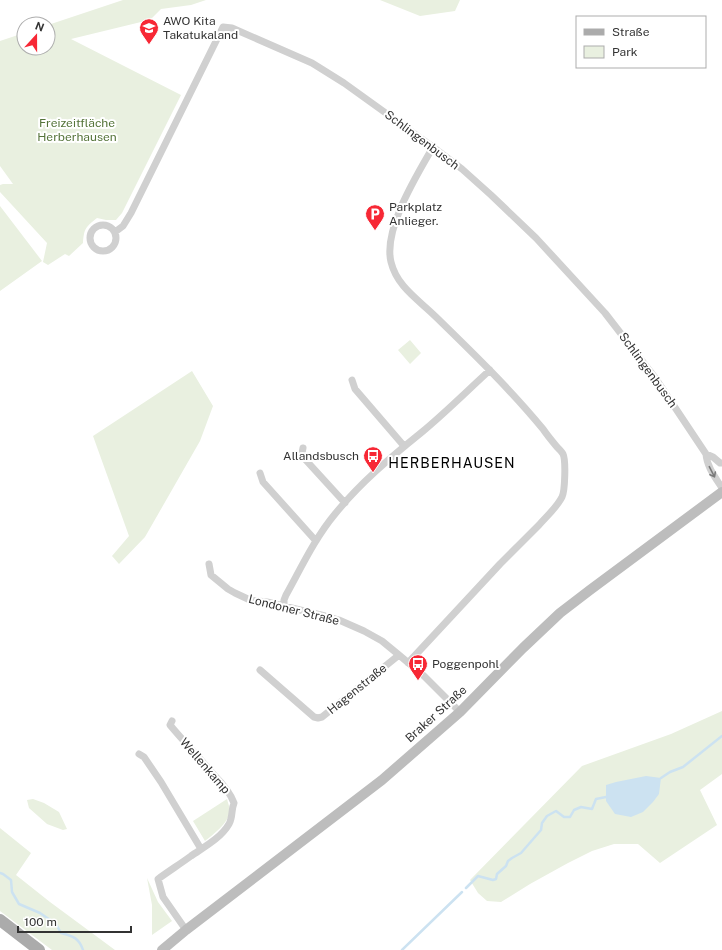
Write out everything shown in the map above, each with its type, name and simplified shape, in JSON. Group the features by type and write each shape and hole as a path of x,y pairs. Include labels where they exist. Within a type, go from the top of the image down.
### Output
{"main road":[{"path":"0,920 39,950"}],"street":[{"name":"Schlingenbusch","path":"114,232 123,226 131,213 223,27 232,28 312,63 360,93 462,169 491,195 555,258 624,336 656,379 706,454 707,461 714,476 722,488"},
{"path":"408,663 500,564 549,515 563,496 565,483 564,455 520,402 490,370 404,287 395,274 390,261 391,238 396,219 410,188 433,147"},
{"path":"284,605 286,595 316,541 334,515 373,473 423,431 490,370"},
{"path":"352,380 355,389 404,446"},
{"path":"303,448 303,458 345,503"},
{"path":"706,454 713,457 721,464"},
{"path":"260,473 263,482 316,541"},
{"name":"Braker Straße","path":"162,950 382,780 460,712 560,613 722,492"},
{"name":"Londoner Straße","path":"209,564 211,575 224,586 250,600 284,605 325,616 364,631 382,641 424,676 460,712"},
{"name":"Hagenstraße","path":"260,670 314,717 318,718 322,717 399,655"},
{"name":"Wellenkamp","path":"172,721 170,725 221,783 234,803 233,815 229,824 219,836 158,879 163,897 186,930"},
{"path":"139,754 144,757 161,782 201,849"}],"green space":[{"name":"Freizeitfläche Herberhausen","path":"123,0 206,0 191,5 161,9 152,18 141,22 71,39 181,95 122,213 116,220 97,218 86,228 83,243 69,256 65,254 48,265 43,262 47,243 0,192 0,185 13,184 0,166 0,41 16,36 16,56 56,56 56,22"},
{"path":"380,0 460,0 455,11 420,16"},
{"path":"0,206 42,261 0,291"},
{"path":"410,340 421,353 410,364 398,350"},
{"path":"192,371 213,406 200,441 145,537 119,564 112,556 129,536 93,436"},
{"path":"722,711 722,774 700,790 717,825 660,863 638,844 614,844 592,851 568,863 501,902 487,901 478,893 470,880 582,766 671,734"},
{"path":"33,799 44,803 59,812 67,829 63,830 47,824 29,808 27,800"},
{"path":"227,799 230,810 229,816 220,828 205,841 193,821"},
{"path":"0,828 31,853 16,875 115,950 52,950 0,911"},
{"path":"147,878 158,902 172,921 152,935 152,905"}],"water":[{"path":"646,776 661,778 659,794 653,802 643,812 631,817 615,814 606,801 606,785"}],"waterway":[{"path":"661,778 670,772 683,767 722,736"},
{"path":"466,888 478,876 493,880 496,879 497,874 506,866 508,861 521,853 541,830 542,823 547,816 556,811 564,817 570,817 574,810 581,807 592,809 596,799 606,797"},
{"path":"0,873 11,880 12,892 19,904 40,913 56,924 61,933 77,940 83,950"},
{"path":"402,950 462,892"}],"place":[{"name":"AWO Kita Takatukaland","path":"149,45"},
{"name":"Parkplatz Anlieger.","path":"375,231"},
{"name":"Allandsbusch","path":"373,473"},
{"name":"Poggenpohl","path":"418,681"}],"district":[{"name":"HERBERHAUSEN","path":"452,463"}]}
